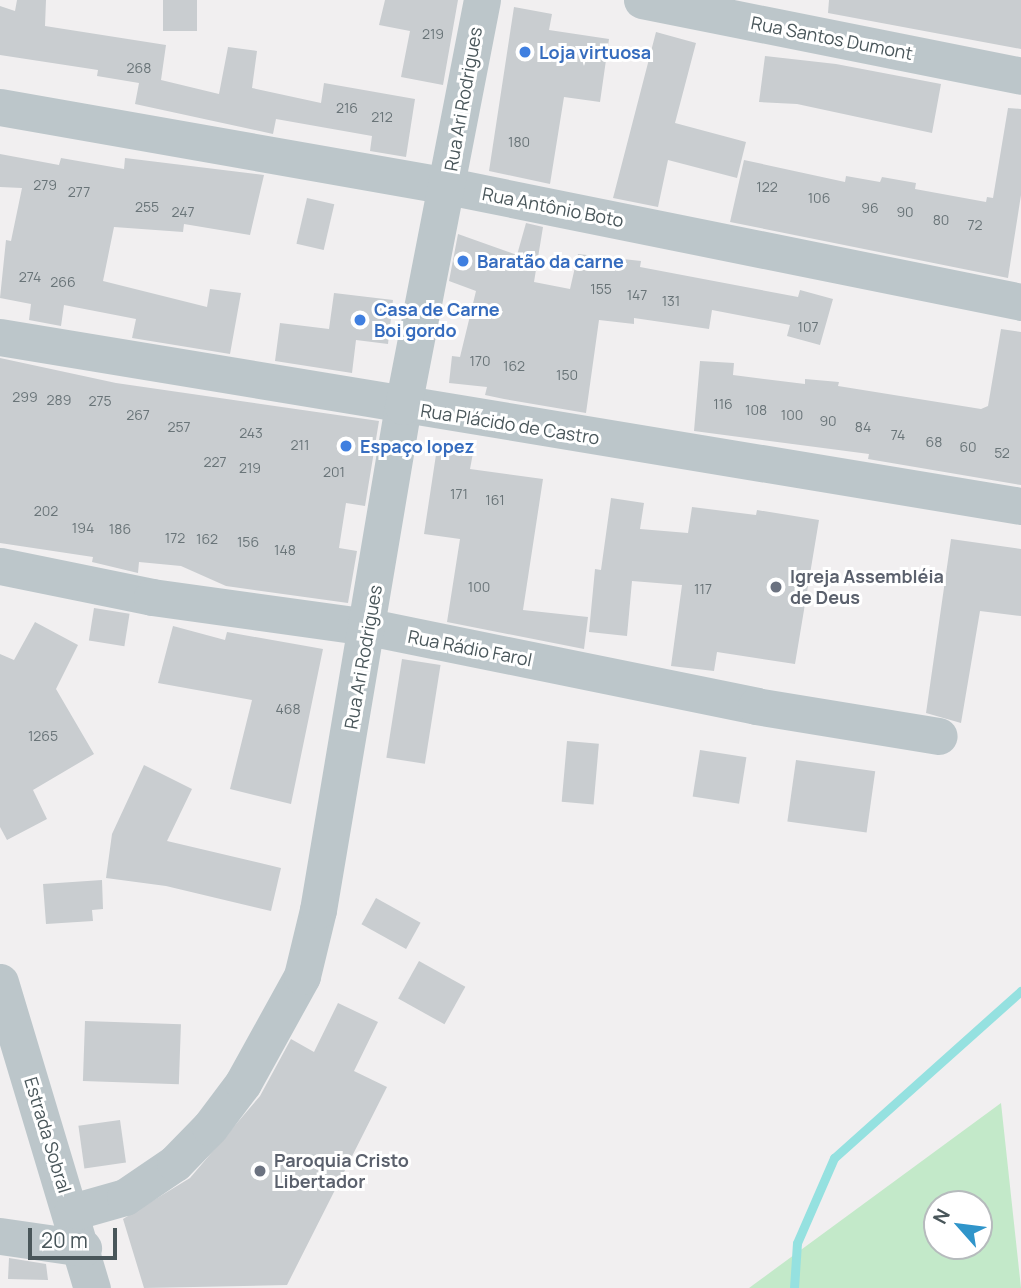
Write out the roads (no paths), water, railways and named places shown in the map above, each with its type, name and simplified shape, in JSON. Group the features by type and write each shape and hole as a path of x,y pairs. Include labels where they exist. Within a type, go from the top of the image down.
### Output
{"street":[{"name":"Rua Ari Rodrigues","path":"72,1212 125,1197 175,1163 210,1127 274,1033 302,976 318,910 369,627 404,407 482,0"},
{"name":"Rua Santos Dumont","path":"642,0 1021,76"},
{"name":"Rua Antônio Boto","path":"0,107 448,186 1021,302"},
{"name":"Rua Plácido de Castro","path":"0,337 404,407 1021,506"},
{"name":"Rua Rádio Farol","path":"0,566 152,597 369,627 756,706 939,736"},
{"name":"Estrada Sobral","path":"0,982 83,1248 92,1288"},
{"path":"0,1236 83,1248"}],"waterway":[{"path":"794,1288 797,1243 834,1158 1021,991"}],"place":[{"name":"Loja virtuosa","path":"525,52"},
{"name":"Baratão da carne","path":"463,261"},
{"name":"Casa de Carne Boi gordo","path":"360,320"},
{"name":"Espaço lopez","path":"346,446"},
{"name":"Igreja Assembléia de Deus","path":"776,587"},
{"name":"Paroquia Cristo Libertador","path":"260,1171"}]}
